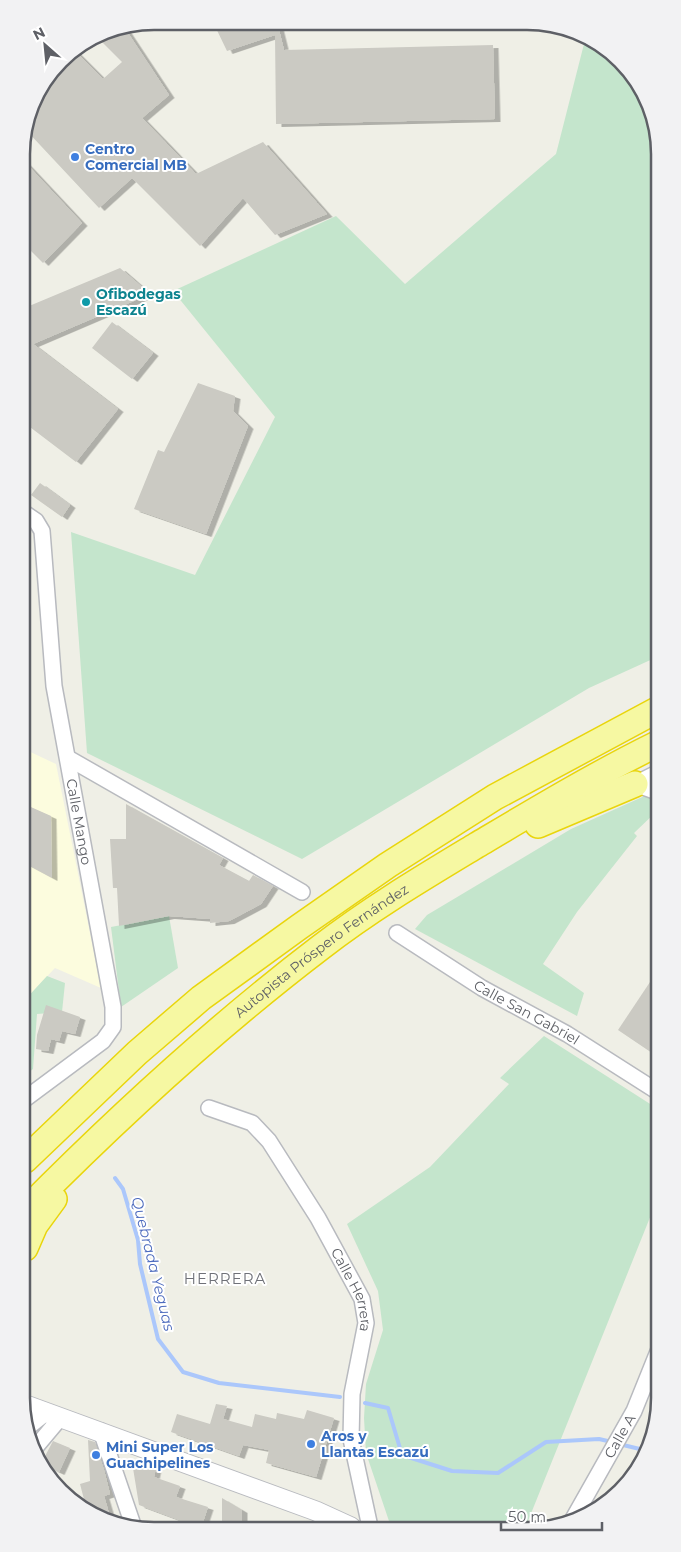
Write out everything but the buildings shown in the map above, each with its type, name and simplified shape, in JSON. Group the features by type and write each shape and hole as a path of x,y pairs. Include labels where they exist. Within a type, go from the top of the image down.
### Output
{"highway":[{"path":"30,1155 114,1075 201,998 388,865 495,797 651,713"},
{"name":"Autopista Próspero Fernández","path":"30,1206 123,1114 203,1042 323,946 424,877 534,811 651,747"},
{"path":"424,877 646,788"},
{"path":"30,1139 114,1075"},
{"path":"30,1236 35,1224 71,1176 123,1114"}],"street":[{"name":"Calle Mango","path":"30,516 36,520 42,530 54,686 113,1007 113,1027 103,1041 30,1095"},
{"path":"68,758 302,892"},
{"name":"Calle San Gabriel","path":"397,934 482,988 567,1034 651,1088"},
{"name":"Calle Herrera","path":"209,1108 252,1124 269,1141 318,1218 362,1299 366,1324 352,1394 351,1439 369,1522"},
{"name":"Calle A","path":"577,1511 634,1411 651,1368"},
{"path":"30,1406 316,1511 340,1522"},
{"path":"33,1425 53,1415"},
{"path":"38,1442 53,1415"},
{"path":"101,1431 131,1520"}],"shaded area":[{"path":"584,44 615,66 625,79 642,107 650,138 651,660 589,688 302,859 87,753 71,532 195,575 275,417 173,291 336,216 405,284 556,154"},
{"path":"30,752 56,764 101,988 55,968 30,995"},
{"path":"651,794 651,817 634,833 637,836 577,912 543,964 584,993 577,1016 415,929 427,915 571,829"},
{"path":"169,916 178,968 121,1007 111,927"},
{"path":"47,976 65,983 62,1012 37,1014 33,1069 30,1071 30,994"},
{"path":"544,1036 651,1105 651,1215 528,1522 389,1522 366,1453 364,1418 366,1384 383,1330 378,1291 347,1224 430,1167 509,1084 500,1078"}],"waterway":[{"name":"Quebrada Yeguas","path":"115,1178 123,1189 138,1240 140,1264 158,1339 183,1372 219,1383 340,1397"},
{"name":"Quebrada Yeguas","path":"365,1403 388,1408 402,1455 452,1471 498,1473 546,1442 599,1439 612,1442"},
{"name":"Quebrada Yeguas","path":"619,1444 640,1449"}],"place":[{"name":"Centro Comercial MB","path":"75,157"},
{"name":"Ofibodegas Escazú","path":"86,302"},
{"name":"Aros y Llantas Escazú","path":"311,1444"},
{"name":"Mini Super Los Guachipelines","path":"96,1455"}],"district":[{"name":"HERRERA","path":"225,1279"}]}
